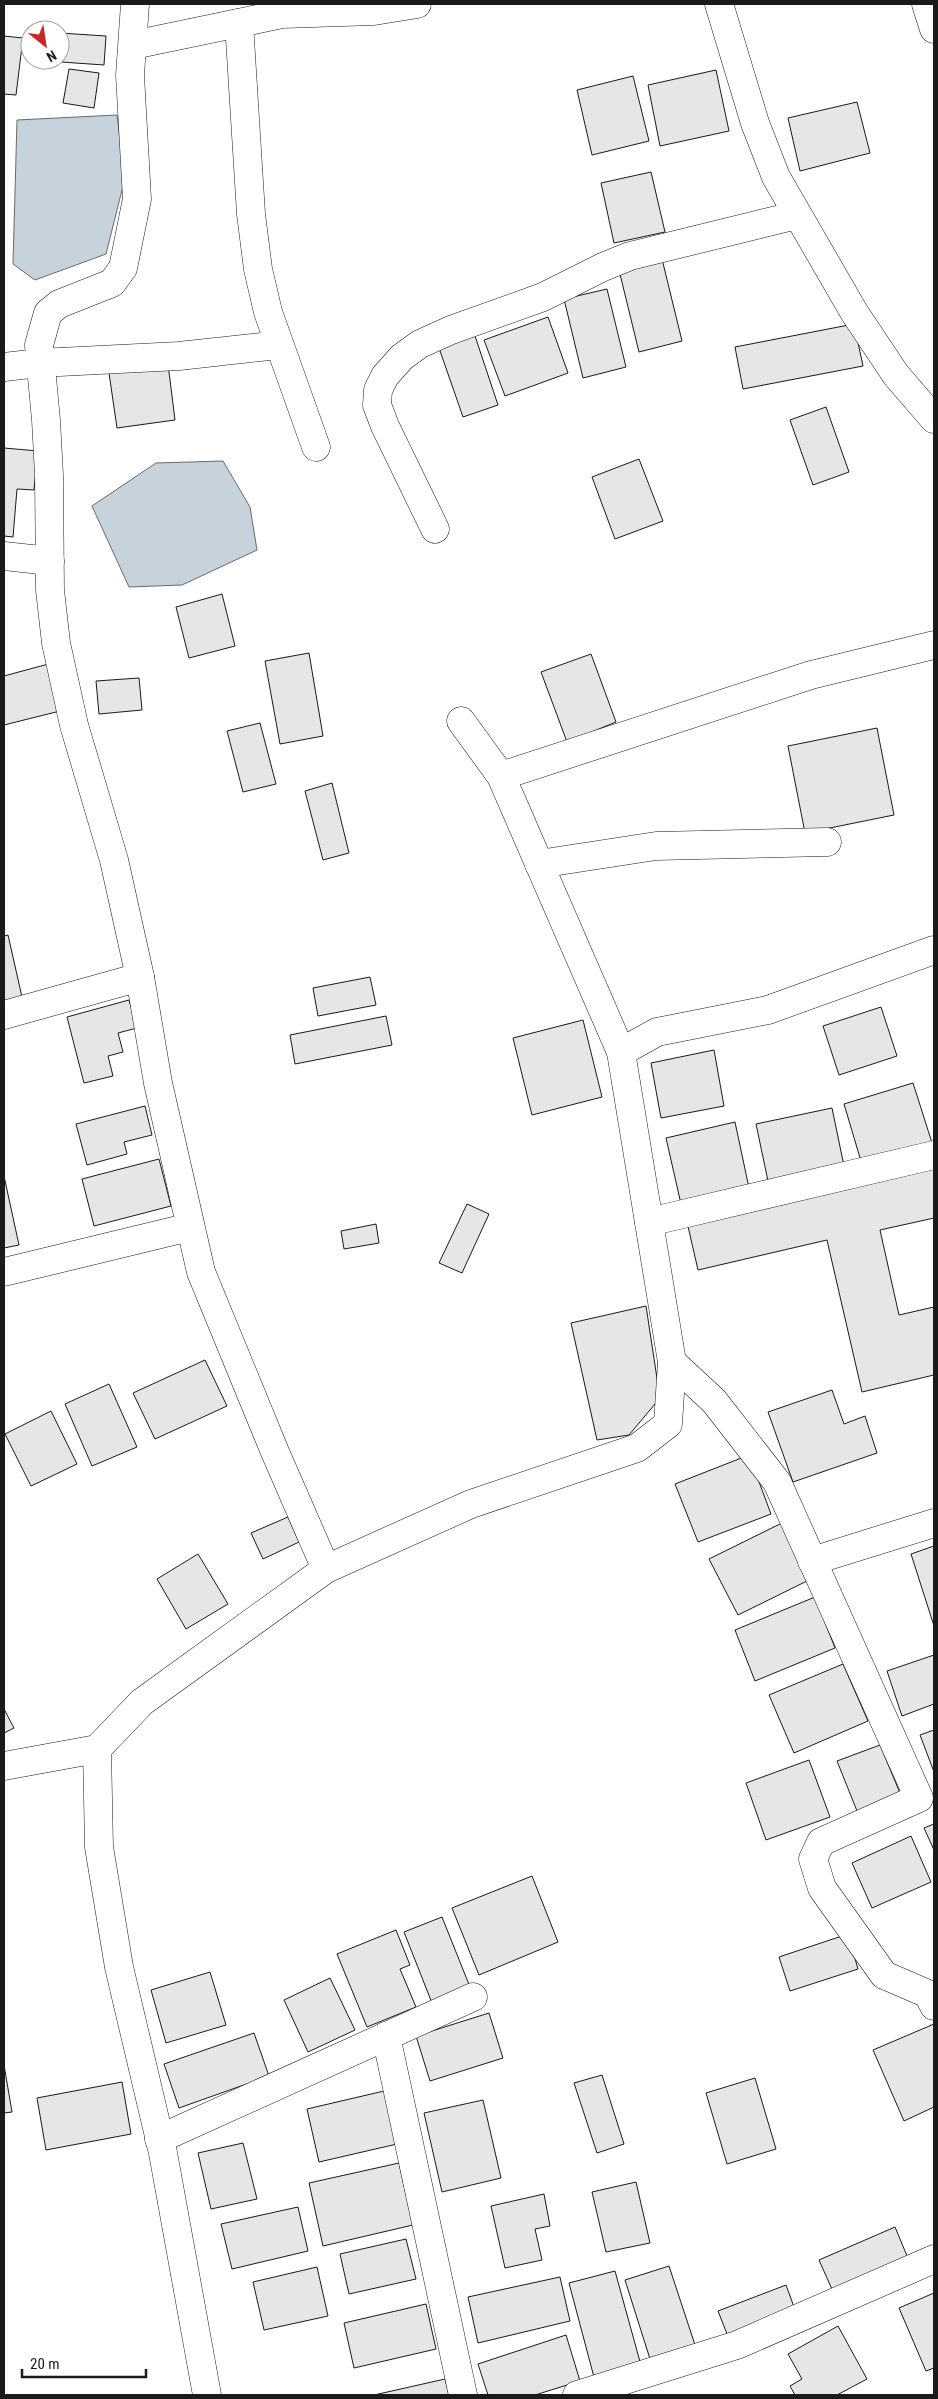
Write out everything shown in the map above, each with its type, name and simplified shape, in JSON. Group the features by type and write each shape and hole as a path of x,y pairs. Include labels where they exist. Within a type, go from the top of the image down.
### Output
{"street":[{"path":"135,4 130,75 137,199 124,268 112,282 59,304 48,313 39,345 39,363 44,390 49,475 50,590 56,643 74,725 114,860 140,978 158,1083 204,1281 326,1569"},
{"path":"133,45 282,14 374,11 417,4"},
{"path":"719,4 755,123 776,177 854,312 896,375 934,419"},
{"path":"926,4 934,29"},
{"path":"238,23 254,241 258,269 268,312 316,447"},
{"path":"435,529 385,426 377,405 378,390 385,376 402,357 420,344 451,330 543,297 603,267 630,256 796,214"},
{"path":"4,367 39,363 180,356 279,345"},
{"path":"4,556 50,561"},
{"path":"501,776 811,675 934,645"},
{"path":"4,1766 97,1749 142,1702 326,1569 471,1504 637,1448 668,1424 672,1362 622,1052 501,776 461,721"},
{"path":"539,864 656,846 827,842"},
{"path":"622,1052 658,1032 768,1010 934,950"},
{"path":"4,1015 140,978"},
{"path":"649,1222 934,1155"},
{"path":"4,1272 190,1227"},
{"path":"672,1362 714,1402 777,1482 919,1798 821,1842 813,1859 822,1888 884,1975 928,1994 934,2006"},
{"path":"812,1561 934,1523"},
{"path":"97,1749 99,1847 119,1967 159,2139 207,2395"},
{"path":"159,2139 473,1997"},
{"path":"386,2036 463,2395"},
{"path":"577,2395 737,2345 934,2259"}],"shaded area":[{"path":"117,115 125,178 106,254 35,280 13,264 17,120"},
{"path":"223,461 250,507 257,550 182,585 129,587 92,506 156,463"}],"building":[{"path":"70,34 106,36 104,65 70,63"},
{"path":"4,36 20,38 20,62 16,95 4,94"},
{"path":"69,70 99,73 94,108 63,103"},
{"path":"716,70 729,131 660,146 648,85"},
{"path":"633,76 649,141 592,155 577,90"},
{"path":"857,102 870,153 800,171 788,118"},
{"path":"651,172 665,232 614,243 601,183"},
{"path":"662,259 682,341 639,352 619,270"},
{"path":"607,289 626,367 583,378 564,299"},
{"path":"548,317 568,373 505,396 484,340"},
{"path":"854,324 863,366 743,389 735,347"},
{"path":"475,336 498,405 463,417 439,348"},
{"path":"168,364 175,420 117,428 109,373"},
{"path":"826,407 849,472 813,485 790,420"},
{"path":"4,448 38,451 34,490 17,489 13,537 4,536"},
{"path":"639,459 663,521 615,539 592,477"},
{"path":"222,594 235,646 189,658 176,607"},
{"path":"309,653 323,736 280,744 265,661"},
{"path":"591,654 616,722 567,742 541,672"},
{"path":"52,663 64,710 4,725 4,676"},
{"path":"139,678 142,710 99,714 96,681"},
{"path":"260,723 276,784 243,792 227,731"},
{"path":"877,728 894,815 805,833 788,746"},
{"path":"332,783 349,853 323,860 305,791"},
{"path":"8,935 22,997 4,1001 4,936"},
{"path":"370,977 376,1005 318,1016 313,988"},
{"path":"129,1000 137,1028 118,1033 123,1052 108,1056 113,1076 84,1083 67,1017"},
{"path":"881,1007 897,1056 839,1075 823,1026"},
{"path":"386,1016 392,1045 295,1064 290,1035"},
{"path":"583,1020 602,1097 532,1115 513,1038"},
{"path":"714,1050 724,1106 661,1118 651,1063"},
{"path":"913,1083 933,1146 863,1168 844,1104"},
{"path":"145,1106 152,1135 124,1142 127,1154 87,1165 76,1124"},
{"path":"832,1108 844,1166 768,1181 756,1124"},
{"path":"735,1122 749,1188 681,1204 666,1138"},
{"path":"159,1159 171,1206 94,1226 82,1179"},
{"path":"934,1165 934,1218 880,1230 899,1315 934,1307 934,1375 862,1392 827,1240 698,1270 687,1222"},
{"path":"4,1176 19,1245 4,1248"},
{"path":"467,1204 489,1214 462,1273 439,1263"},
{"path":"376,1224 379,1243 344,1249 341,1231"},
{"path":"646,1306 660,1398 629,1435 597,1440 571,1323"},
{"path":"205,1360 227,1406 155,1439 133,1393"},
{"path":"109,1384 137,1447 92,1466 65,1404"},
{"path":"832,1390 844,1424 865,1416 877,1453 793,1482 768,1412"},
{"path":"51,1411 77,1464 31,1486 5,1434"},
{"path":"749,1455 771,1514 698,1542 675,1484"},
{"path":"288,1517 299,1542 263,1559 251,1533"},
{"path":"784,1522 811,1579 738,1615 709,1559"},
{"path":"934,1546 934,1626 911,1554"},
{"path":"198,1554 228,1604 186,1629 157,1579"},
{"path":"815,1597 835,1648 755,1681 735,1630"},
{"path":"934,1655 934,1704 902,1716 887,1671"},
{"path":"843,1664 868,1721 794,1753 769,1695"},
{"path":"4,1709 14,1728 4,1733"},
{"path":"934,1730 934,1772 920,1735"},
{"path":"880,1745 900,1793 857,1811 837,1761"},
{"path":"809,1760 830,1817 766,1840 746,1783"},
{"path":"934,1824 934,1850 924,1828"},
{"path":"911,1836 931,1882 872,1908 852,1863"},
{"path":"532,1876 558,1942 479,1975 452,1908"},
{"path":"442,1917 470,1987 432,2003 404,1932"},
{"path":"396,1930 410,1965 400,1969 416,2007 367,2027 337,1954"},
{"path":"848,1934 858,1969 790,1991 779,1957"},
{"path":"210,1972 226,2025 166,2043 151,1990"},
{"path":"330,1978 355,2030 308,2052 284,2000"},
{"path":"489,2013 503,2058 430,2081 416,2036"},
{"path":"934,2024 934,2107 904,2121 873,2050"},
{"path":"254,2033 269,2076 179,2108 164,2064"},
{"path":"4,2065 12,2112 4,2113"},
{"path":"602,2075 624,2144 597,2153 574,2083"},
{"path":"755,2078 776,2149 727,2164 706,2093"},
{"path":"122,2082 131,2134 46,2150 37,2098"},
{"path":"384,2091 397,2144 319,2162 307,2109"},
{"path":"483,2100 501,2178 442,2192 424,2113"},
{"path":"243,2143 257,2199 211,2209 198,2153"},
{"path":"399,2163 413,2225 323,2246 309,2183"},
{"path":"636,2182 650,2243 606,2252 592,2192"},
{"path":"544,2194 550,2226 535,2229 542,2260 505,2268 491,2206"},
{"path":"298,2207 308,2251 232,2269 221,2224"},
{"path":"895,2227 910,2263 835,2296 819,2260"},
{"path":"406,2239 416,2279 349,2294 340,2254"},
{"path":"669,2266 695,2345 650,2359 625,2280"},
{"path":"317,2267 328,2316 264,2330 253,2282"},
{"path":"615,2271 642,2369 595,2381 569,2283"},
{"path":"560,2277 570,2321 478,2343 468,2297"},
{"path":"786,2285 798,2318 731,2344 718,2311"},
{"path":"934,2293 934,2368 926,2371 899,2308"},
{"path":"426,2304 436,2349 354,2368 344,2323"},
{"path":"838,2326 867,2379 837,2395 795,2395 790,2386 802,2379 788,2354"},
{"path":"566,2335 580,2381 535,2395 488,2395 478,2364"},
{"path":"445,2379 449,2395 374,2395"}]}
